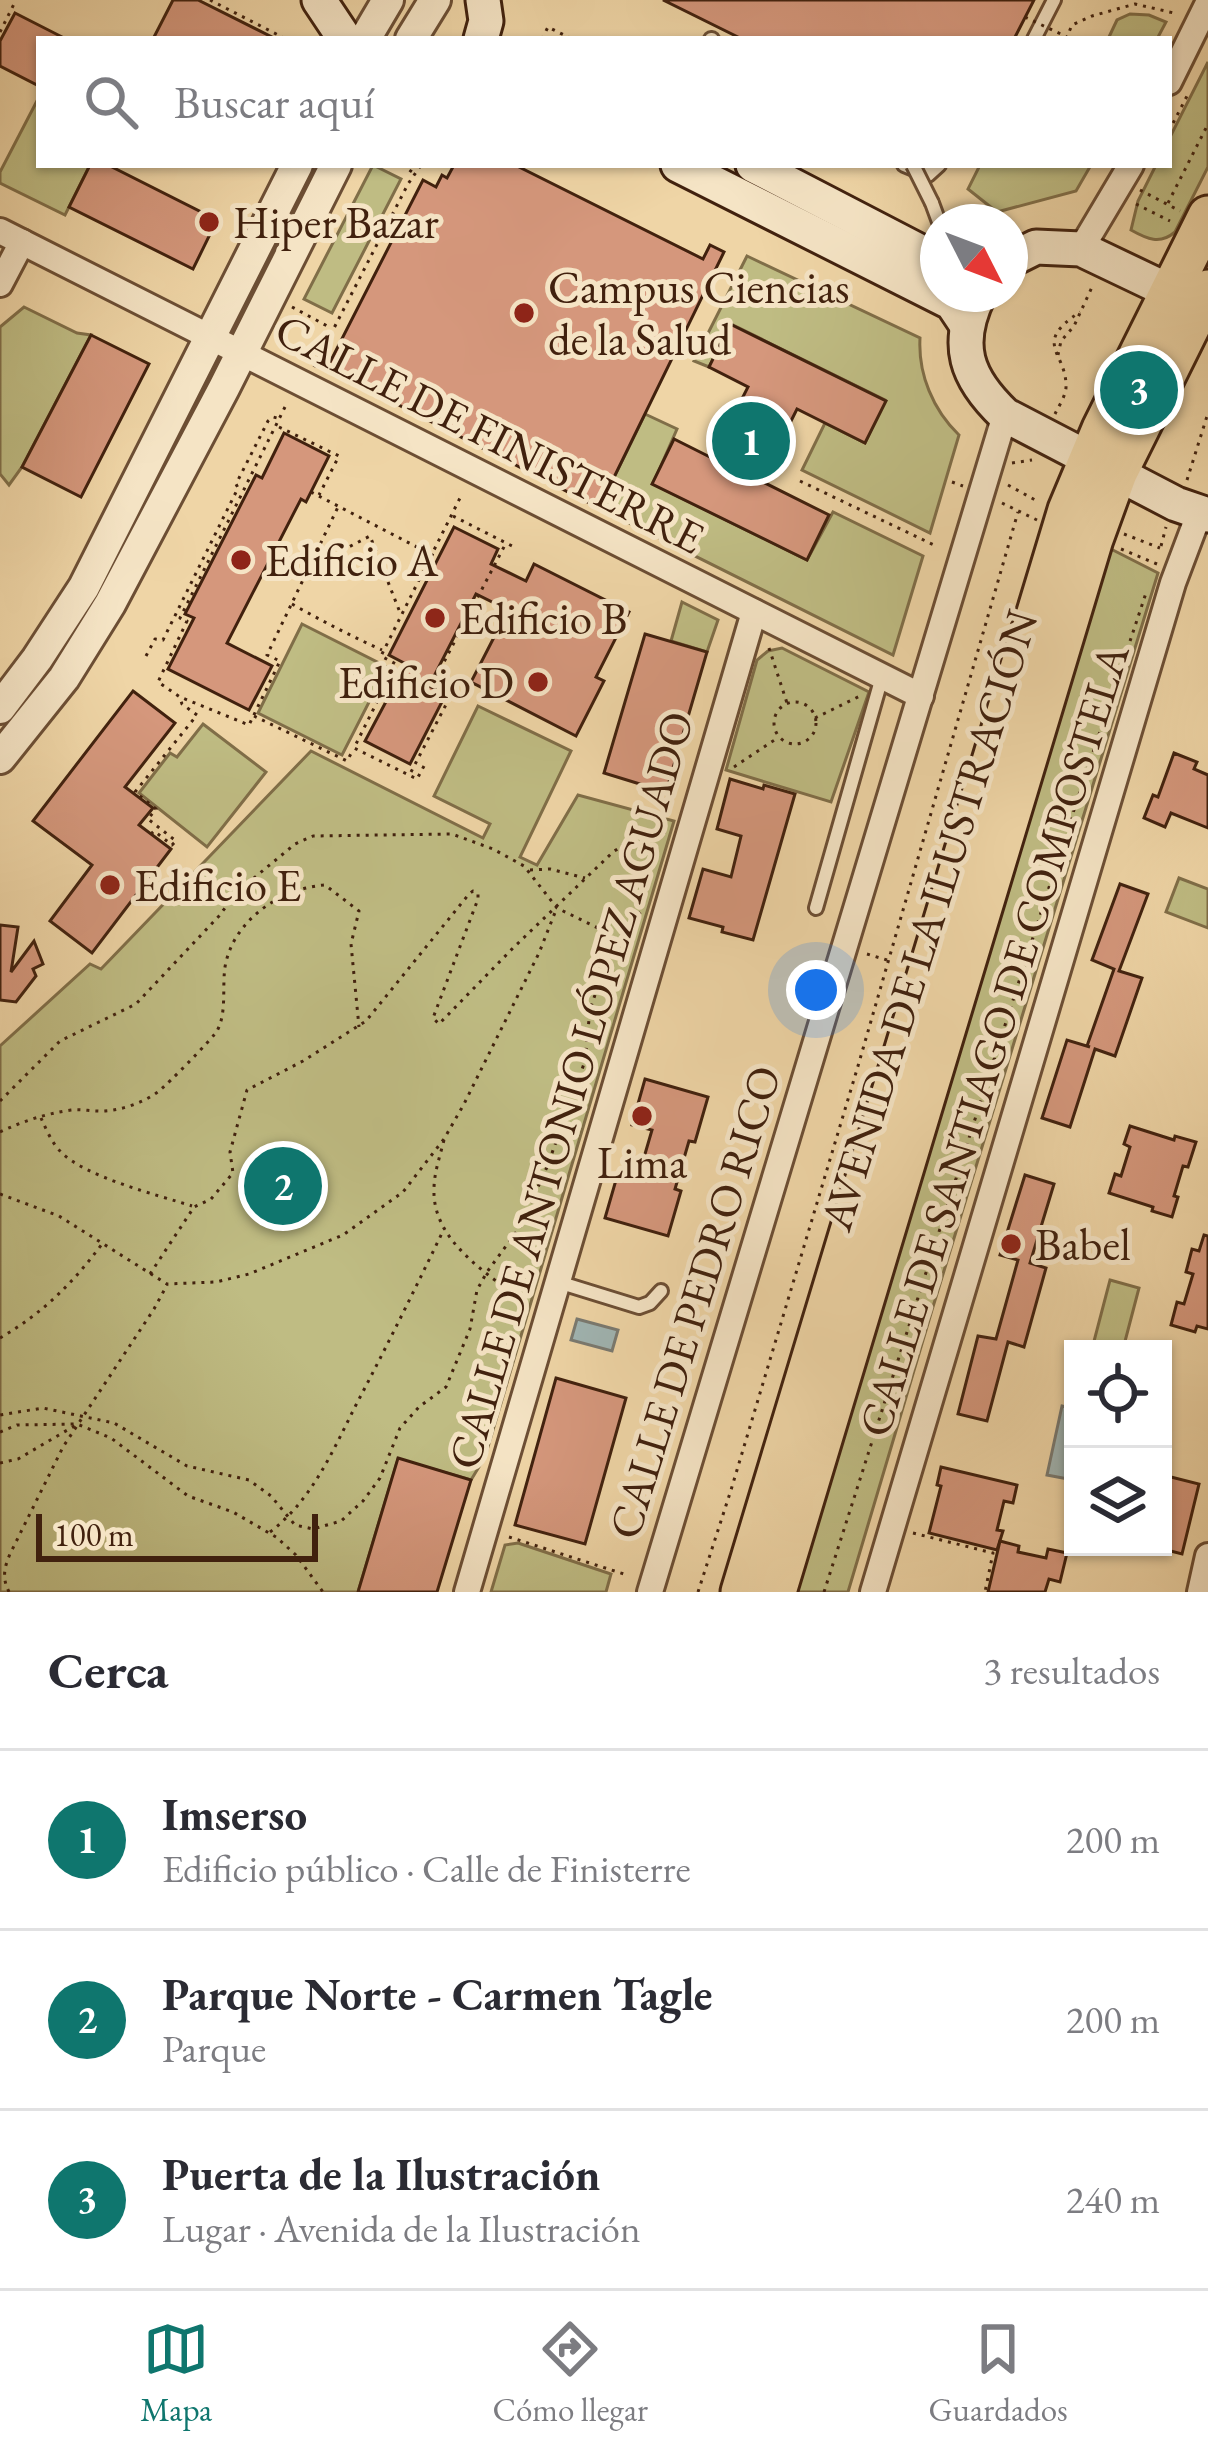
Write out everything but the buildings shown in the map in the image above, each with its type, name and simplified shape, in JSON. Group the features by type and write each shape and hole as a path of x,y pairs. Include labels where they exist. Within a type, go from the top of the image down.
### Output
{"highway":[{"name":"AVENIDA DE LA ILUSTRACIÓN","path":"742,1592 1066,514 1103,465 1196,299 1191,218"},
{"name":"AVENIDA DE LA ILUSTRACIÓN","path":"776,1592 1093,539 1103,465"}],"main road":[{"path":"684,168 920,287"},
{"path":"759,168 920,252"},
{"path":"1028,252 1036,248 1196,299"},
{"path":"971,312 966,341 972,377 1004,415 1190,508"}],"street":[{"path":"367,36 388,0"},
{"path":"413,36 435,0"},
{"path":"1172,76 1208,4"},
{"path":"0,708 84,587 295,168"},
{"path":"0,758 64,677 110,604 334,168"},
{"path":"1089,263 1132,176"},
{"name":"CALLE DE FINISTERRE","path":"0,284 11,237 754,612 874,685 921,696"},
{"name":"CALLE DE PEDRO RICO","path":"650,1592 1004,415"},
{"name":"CALLE DE SANTIAGO DE COMPOSTELA","path":"873,1592 1173,583 1190,508"},
{"name":"CALLE DE ANTONIO LÓPEZ AGUADO","path":"467,1592 754,612"},
{"path":"1200,1592 1208,1556"}],"lane":[{"path":"1036,36 1054,0"},
{"path":"911,168 932,204"},
{"path":"815,908 874,685"},
{"path":"558,1282 639,1307 661,1291"}],"path":[{"path":"0,32 16,0"},
{"path":"210,0 280,36"},
{"path":"1067,36 1072,25 1135,4 1174,13"},
{"path":"1025,17 1062,36"},
{"path":"544,36 548,27 566,36"},
{"path":"1167,205 1208,124"},
{"path":"407,168 415,173"},
{"path":"313,368 419,168"},
{"path":"1132,176 1191,218"},
{"path":"1134,202 1191,218"},
{"path":"1054,417 1066,389 1058,347 1080,312 1089,263"},
{"path":"290,306 334,329"},
{"path":"285,407 180,617 188,621 158,682 179,697 249,725 280,661 267,655 338,507"},
{"path":"1156,564 1190,508 1208,413"},
{"path":"146,656 155,639 163,640 273,416 339,456 318,496"},
{"path":"256,465 266,469"},
{"path":"800,481 936,546"},
{"path":"1000,483 1041,504"},
{"path":"310,492 435,557"},
{"path":"253,716 347,761 396,664 380,656 435,557 462,494"},
{"path":"995,499 1049,525"},
{"path":"698,1592 1018,512"},
{"path":"452,515 516,548"},
{"path":"310,568 370,536 376,526"},
{"path":"1111,528 1162,549"},
{"path":"370,536 401,617"},
{"path":"409,775 451,694 432,685 506,543"},
{"path":"1108,544 1164,568"},
{"path":"824,1592 1148,586"},
{"path":"292,604 384,651"},
{"path":"769,648 788,703"},
{"path":"815,718 874,685"},
{"path":"154,830 148,819 156,809 135,792 197,715 179,697"},
{"path":"788,703 808,706 815,718 814,731 802,743 785,742 774,730 774,716 788,703"},
{"path":"723,775 778,737"},
{"path":"354,748 417,779 424,766"},
{"path":"150,1274 194,1207 211,1199 233,1173 230,1152 248,1090 359,1028 469,894 473,891 478,899 433,1018 440,1024 613,852 643,832 674,832"},
{"path":"0,1100 60,1041 136,1004 237,892 295,844 313,836 452,834 530,870 556,908 600,929 614,942"},
{"path":"530,870 586,878"},
{"path":"0,1132 39,1116 123,1108 158,1092 218,1030 226,967 243,928 264,907 309,886 326,884 359,911 351,944 359,1028"},
{"path":"0,1194 59,1216 167,1285 249,1274 344,1235 403,1192 444,1139 539,953 556,908"},
{"path":"0,1414 43,1408 114,1423 187,1466 249,1480 271,1496 295,1525 313,1528 341,1521 380,1478 400,1428 446,1388 470,1329 477,1290 520,1227 548,1167 585,1061 590,1009 614,942 642,910"},
{"path":"858,952 889,960"},
{"path":"1028,952 1041,956"},
{"path":"1019,982 1032,986"},
{"path":"39,1116 58,1150 73,1161 131,1187 194,1207"},
{"path":"444,1139 434,1189 444,1229 457,1246 536,1311"},
{"path":"269,1533 312,1491 444,1229"},
{"path":"0,1338 31,1320 73,1282 103,1244"},
{"path":"8,1592 4,1570 10,1554 63,1447 167,1285"},
{"path":"0,1462 18,1459 77,1424"},
{"path":"0,1432 16,1425 77,1424 111,1438 188,1496 232,1512 269,1533 296,1555 322,1592"},
{"path":"913,1534 993,1553 985,1592"},
{"path":"506,1536 627,1575"},
{"path":"0,1589 8,1592"}],"shaded area":[{"path":"1130,14 1166,22 1159,36 1109,36 1117,20"},
{"path":"1208,62 1208,167 1175,232 1148,238 1131,230 1138,201 1154,168 1172,168 1172,133"},
{"path":"36,103 36,168 88,168 65,215 0,183 0,172"},
{"path":"371,168 401,179 332,313 304,299"},
{"path":"978,168 1089,168 1076,191 1027,204 987,204 968,189"},
{"path":"747,256 920,338 929,391 959,435 930,533 802,470 825,423 865,443 885,400 731,324 709,367 694,361"},
{"path":"24,307 91,335 9,485 0,474 0,327"},
{"path":"645,414 677,429 653,484 807,560 833,512 923,556 893,655 599,508"},
{"path":"1105,546 1158,573 848,1592 791,1592"},
{"path":"682,602 718,620 707,652 671,641"},
{"path":"302,624 387,667 342,755 258,713"},
{"path":"782,648 869,692 831,802 726,770 757,660"},
{"path":"478,706 571,751 520,857 537,865 578,795 674,821 485,1457 471,1480 398,1459 358,1592 0,1592 0,1046 90,964 101,969 311,751 483,838 490,824 434,796"},
{"path":"203,724 266,772 207,847 139,793 170,753 177,757"},
{"path":"1179,878 1208,889 1208,928 1166,912"},
{"path":"1110,1280 1139,1288 1125,1340 1094,1340"},
{"path":"577,1319 618,1330 612,1351 571,1340"},
{"path":"1062,1406 1064,1478 1047,1475"},
{"path":"518,1543 611,1574 606,1592 491,1592 505,1545"}],"place":[{"name":"Hiper Bazar","path":"209,222"},
{"name":"Campus Ciencias de la Salud","path":"524,313"},
{"name":"Puerta de la Ilustración","path":"1139,390"},
{"name":"Imserso","path":"751,441"},
{"name":"Edificio A","path":"241,560"},
{"name":"Edificio B","path":"435,618"},
{"name":"Edificio D","path":"538,682"},
{"name":"Edificio E","path":"110,885"},
{"name":"Lima","path":"642,1116"},
{"name":"Parque Norte - Carmen Tagle","path":"283,1186"},
{"name":"Babel","path":"1011,1244"}]}
